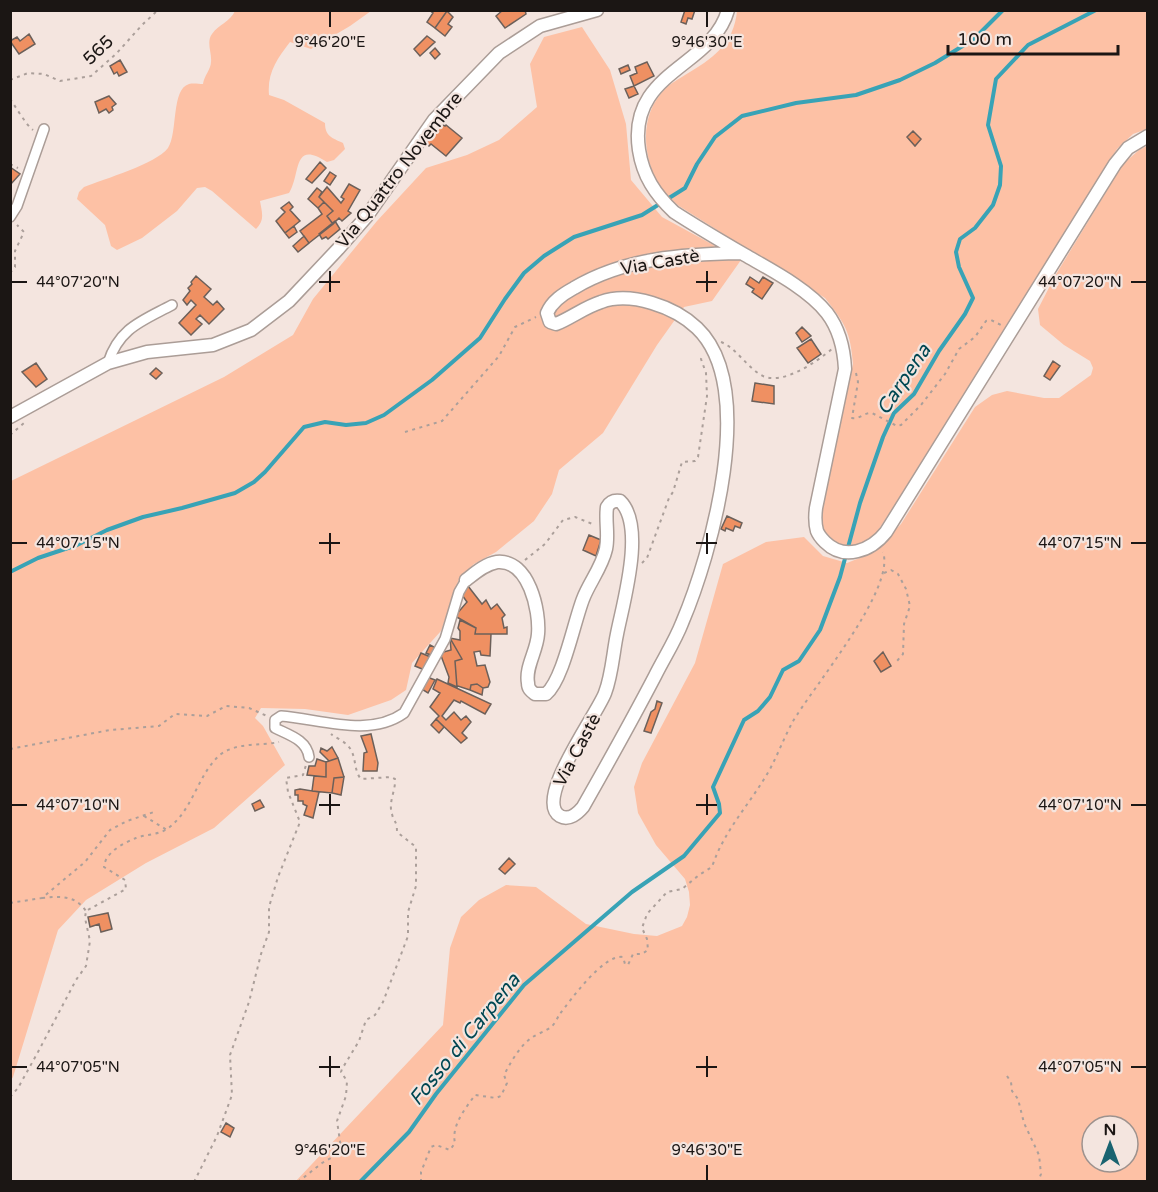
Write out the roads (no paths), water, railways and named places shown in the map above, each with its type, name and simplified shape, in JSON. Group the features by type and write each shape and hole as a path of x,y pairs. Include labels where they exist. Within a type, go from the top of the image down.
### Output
{"street":[{"name":"Via Quattro Novembre","path":"10,417 108,363 147,352 213,345 251,330 272,316 289,301 367,216 434,120 498,53 540,26 597,10"},
{"path":"728,10 721,29 711,40 663,79 652,93 641,113 637,136 640,154 651,187 674,212 778,275 817,302 837,329 843,346 845,369 816,508 817,532 837,551 850,553 866,549 879,540 894,521 1115,164 1128,148 1148,136"},
{"path":"10,218 17,206 42,132"},
{"name":"Via Castè","path":"466,580 489,564 504,562 516,567 530,588 539,621 537,648 529,668 527,683 531,691 542,695 552,687 558,674 583,599 603,557 607,534 607,507 612,502 620,501 626,508 631,525 630,571 607,687 600,706 562,769 555,787 554,809 563,817 572,816 584,807 632,720 682,624 702,571 717,510 725,456 726,389 717,358 706,339 689,321 675,312 626,299 612,299 600,302 556,324 548,319 547,313 551,305 564,293 608,271 641,262 673,257 741,253"},
{"path":"108,363 117,342 131,327 172,305"},
{"path":"309,757 308,748 296,738 275,728 275,720 281,716 371,726 394,720 404,713 445,639 459,592 466,580"}],"waterway":[{"path":"10,572 38,558 77,545 107,530 143,517 235,493 254,482 265,472 304,427 325,422 346,425 366,423 384,415 432,380 480,338 524,273 544,256 574,237 642,215 685,188 697,164 715,137 742,116 796,103 856,95 900,80 935,63 974,39 1003,10"},
{"name":"Carpena","path":"360,1182 409,1132 436,1094 524,985 632,892 684,856 720,813 713,787 744,720 758,711 770,697 783,670 799,661 820,630 840,577 860,503 883,437 894,413 914,394 973,298 959,267 956,252 960,239 975,228 993,205 1000,185 1001,166 988,125 996,79 1028,45 1096,10"}],"water label":[{"name":"Fosso di Carpena","path":"464,1039"}]}
